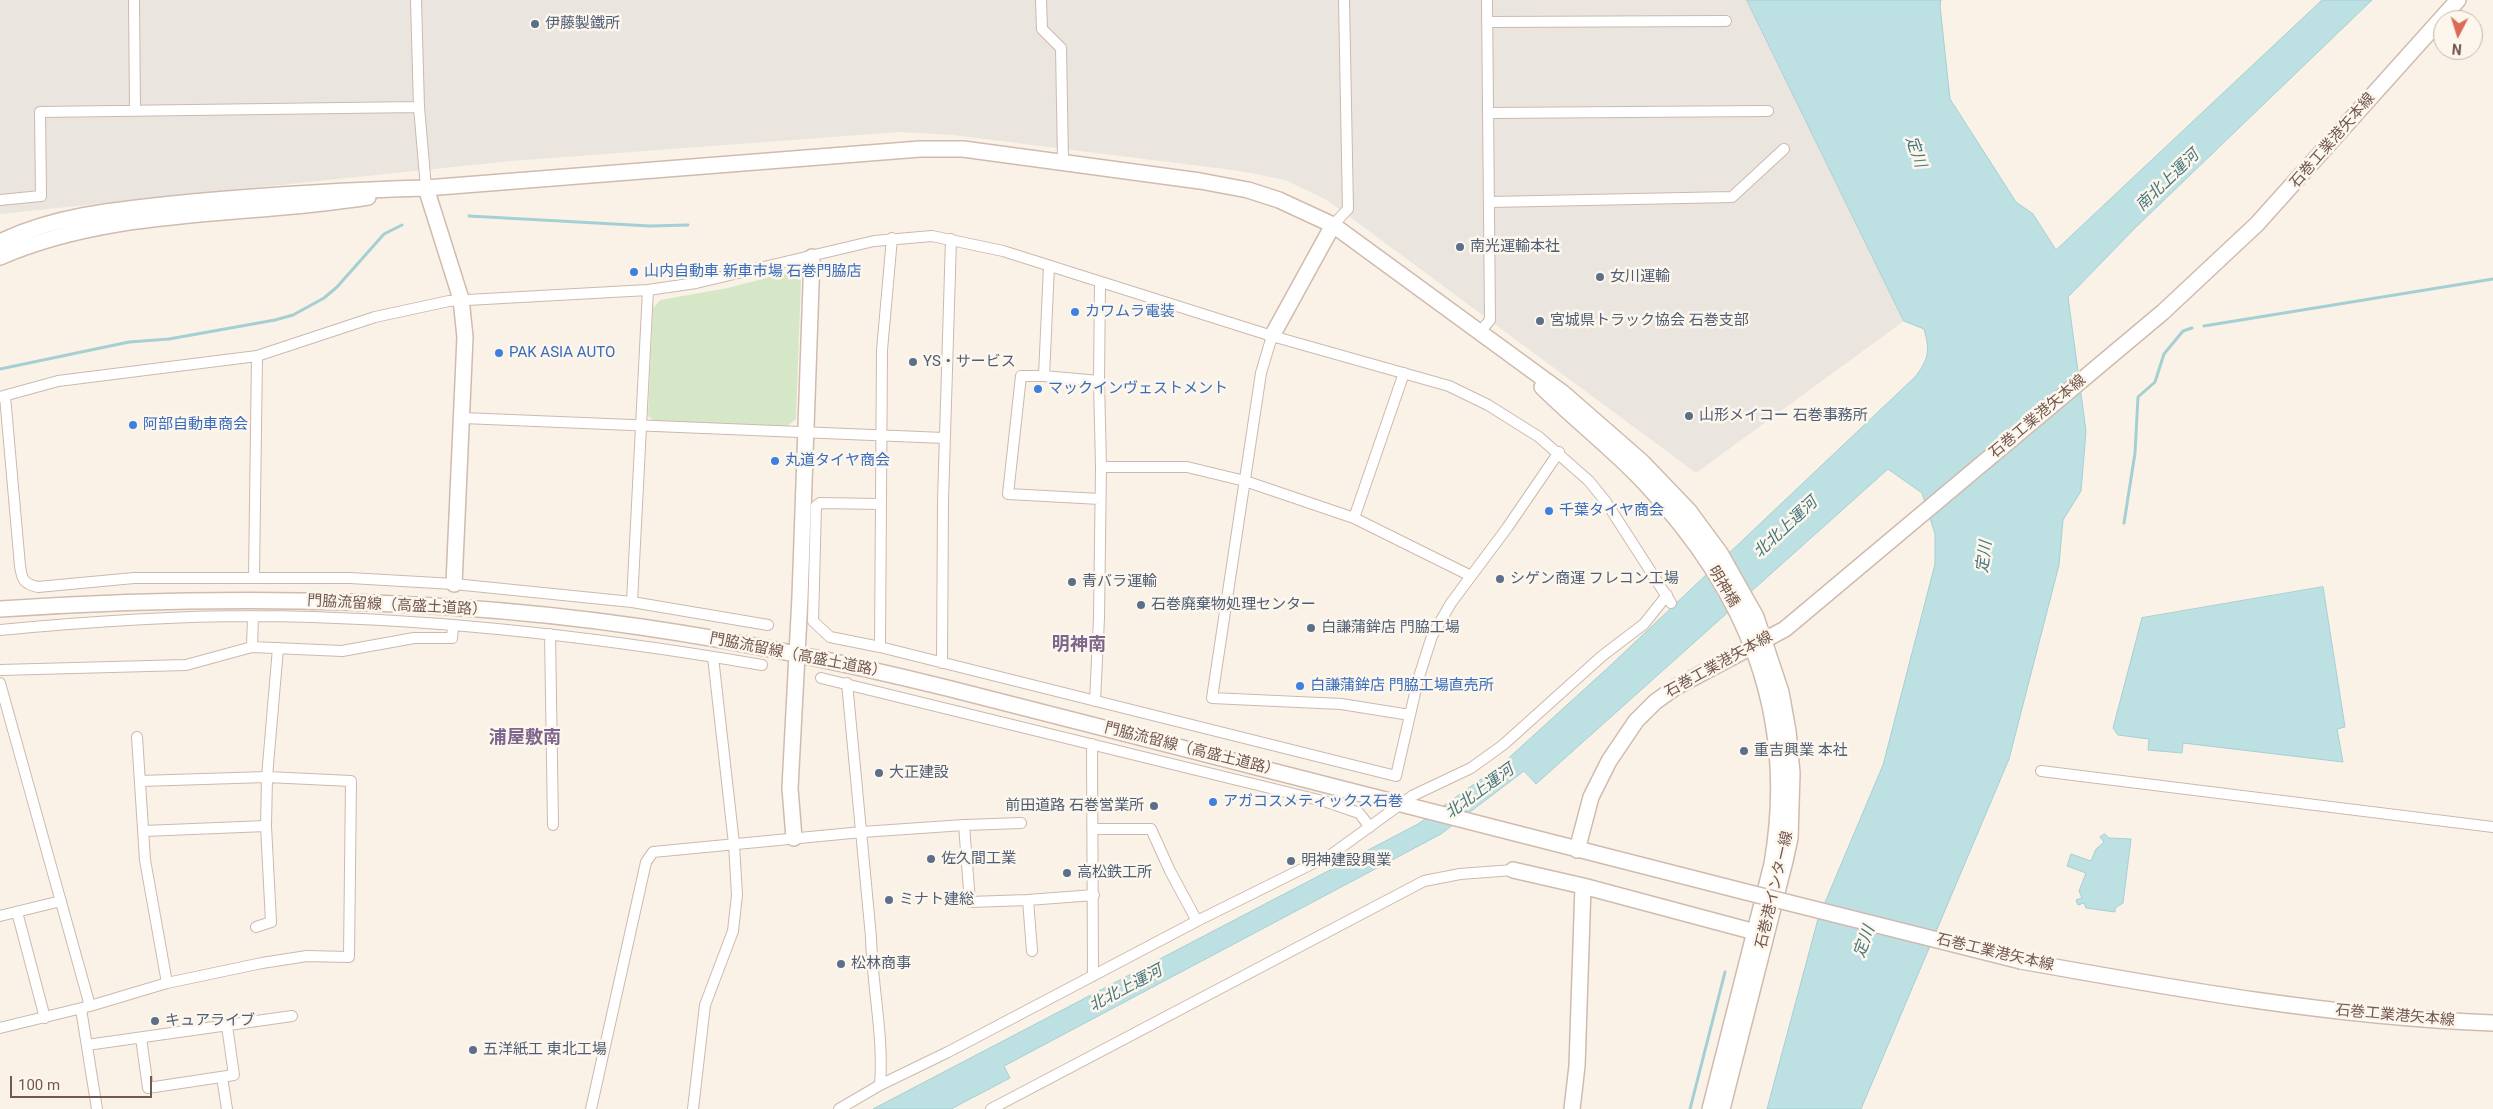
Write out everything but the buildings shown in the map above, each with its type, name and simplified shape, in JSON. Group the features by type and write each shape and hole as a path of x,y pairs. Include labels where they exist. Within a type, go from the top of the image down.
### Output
{"main road":[{"name":"石巻工業港矢本線","path":"2458,0 2257,224 2163,312 1785,629 1676,687 1655,702 1636,721 1622,740 1599,780 1585,816 1577,850 2021,961 2202,993 2286,1005 2370,1014 2493,1023"},
{"name":"明神橋","path":"426,188 920,149 963,149 1200,181 1248,190 1279,200 1333,224 1563,393 1642,462 1689,511 1744,609 1759,643"},
{"path":"0,242 49,223 118,210 344,190 426,188"},
{"path":"0,257 37,242 102,225 342,202 426,188"},
{"path":"426,188 461,299 466,338 454,584"},
{"path":"1272,336 1333,224"},
{"path":"794,838 790,788 798,654 812,257"},
{"name":"門脇流留線（高盛土道路）","path":"0,609 174,600 377,603 560,617 660,630 798,654 947,688 1577,850"},
{"name":"石巻港インター線","path":"1710,1109 1755,932 1777,836 1780,775 1777,739 1759,643"},
{"name":"石巻港インター線","path":"1722,1109 1790,838 1792,773 1788,731 1781,692 1759,643"},
{"path":"1513,870 1583,886 1755,932"},
{"path":"1572,1109 1577,1066 1581,961 1580,910 1583,886"}],"street":[{"path":"134,0 135,110"},
{"path":"416,0 419,107 426,188"},
{"path":"1041,0 1042,29 1061,48 1063,161"},
{"path":"1333,224 1348,209 1344,0"},
{"path":"1479,333 1490,320 1487,0"},
{"path":"1488,22 1726,21"},
{"path":"0,200 41,196 40,112 419,107"},
{"path":"1489,113 1768,111"},
{"path":"1490,202 1732,197 1784,149"},
{"path":"768,625 632,602 454,584 350,578 134,578 38,587 27,584 22,580 20,566 2,396 58,381 257,356 375,317 461,299 648,290 696,283 892,238 932,236 951,239 1049,266 1272,336 1449,386 1488,404 1559,452 1589,481 1606,502 1669,599 1644,624 1602,656 1503,745 1472,768 1412,796 1332,854 1197,921 948,1052 880,1085 839,1109"},
{"path":"880,647 882,350 892,238"},
{"path":"942,663 944,438 951,239"},
{"path":"1044,376 1049,266"},
{"path":"1095,701 1099,618 1101,467 1098,381 1100,283"},
{"path":"632,602 648,290"},
{"path":"1272,336 1261,374 1212,698 1341,704 1410,716"},
{"path":"254,577 257,356"},
{"path":"1354,518 1404,373"},
{"path":"1098,381 1021,376 1008,494 1100,499"},
{"path":"463,418 944,438"},
{"path":"880,504 820,503 816,506 813,620 830,637 880,647 1396,776 1432,636 1451,603 1559,452"},
{"path":"1101,467 1187,467 1245,481 1354,518 1471,576"},
{"path":"252,616 252,647"},
{"path":"0,630 120,621 252,616 453,626 550,634 713,656 762,665"},
{"path":"0,670 186,665 252,647 342,651 414,638 452,638 453,626"},
{"path":"550,634 553,825"},
{"path":"256,926 271,922 266,826 267,777 278,648"},
{"path":"693,1109 705,1005 734,931 736,895 734,844 713,656"},
{"path":"822,678 1352,809 1359,813 1370,828"},
{"path":"0,683 61,901 86,1008 87,1045 97,1109"},
{"path":"847,683 871,937 871,970 882,1060 880,1085"},
{"path":"137,737 145,860 167,983"},
{"path":"1092,744 1093,976"},
{"path":"2041,772 2493,827"},
{"path":"0,1028 86,1008 167,983 262,963 307,956 349,957 351,781 267,777 140,782"},
{"path":"591,1109 646,862 653,852 862,832 1020,823"},
{"path":"144,831 266,826"},
{"path":"964,826 970,902 1094,895"},
{"path":"1093,830 1151,829 1170,871 1197,921"},
{"path":"991,1109 1424,881 1467,873 1513,870"},
{"path":"1028,900 1032,952"},
{"path":"0,916 61,901"},
{"path":"17,912 45,1018"},
{"path":"87,1045 292,1016"},
{"path":"141,1038 148,1088 234,1075 227,1026"},
{"path":"222,1077 227,1109"}],"shaded area":[{"path":"0,0 1747,0 1904,321 1696,473 1327,200 1285,180 1240,171 953,135 900,132 511,161 0,214"}],"green space":[{"path":"792,271 801,280 796,419 786,427 654,421 648,416 653,308 660,300 728,288"}],"water":[{"path":"1747,0 1941,0 1940,6 1950,99 2016,202 2033,214 2056,250 2322,0 2372,0 2136,227 2068,297 2086,431 2081,491 2063,520 2059,565 2009,759 1861,1109 1767,1109 1818,919 1883,765 1935,564 1935,534 1922,493 1888,469 1536,784 1524,771 1441,834 1004,1066 1010,1078 951,1109 873,1109 1418,824 1501,765 1612,664 1916,376 1924,364 1927,354 1928,348 1924,329 1904,321"},
{"path":"2323,587 2345,727 2337,729 2343,762 2183,743 2182,753 2148,750 2149,739 2118,735 2113,728 2142,618"},
{"path":"2105,834 2109,838 2131,839 2123,903 2115,908 2115,912 2086,908 2084,903 2078,905 2076,900 2082,898 2079,891 2086,873 2067,866 2071,854 2091,861 2096,849 2104,842 2100,837"}],"waterway":[{"path":"469,216 650,226 688,225"},
{"path":"0,369 129,342 169,339 293,315 324,298 337,287 384,234 402,225"},
{"path":"2204,326 2493,279"},
{"path":"2124,523 2135,453 2138,397 2155,382 2164,354 2183,331 2192,328"},
{"path":"1690,1109 1725,972"}],"place":[{"name":"伊藤製鐵所","path":"535,24"},
{"name":"南光運輸本社","path":"1460,247"},
{"name":"山内自動車 新車市場 石巻門脇店","path":"634,272"},
{"name":"女川運輸","path":"1600,277"},
{"name":"カワムラ電装","path":"1075,312"},
{"name":"宮城県トラック協会 石巻支部","path":"1540,321"},
{"name":"PAK ASIA AUTO","path":"499,353"},
{"name":"YS・サービス","path":"913,362"},
{"name":"マックインヴェストメント","path":"1038,389"},
{"name":"山形メイコー 石巻事務所","path":"1689,416"},
{"name":"阿部自動車商会","path":"133,425"},
{"name":"丸道タイヤ商会","path":"775,461"},
{"name":"千葉タイヤ商会","path":"1549,511"},
{"name":"シゲン商運 フレコン工場","path":"1500,579"},
{"name":"青バラ運輸","path":"1072,582"},
{"name":"石巻廃棄物処理センター","path":"1141,605"},
{"name":"白謙蒲鉾店 門脇工場","path":"1311,628"},
{"name":"白謙蒲鉾店 門脇工場直売所","path":"1300,686"},
{"name":"重吉興業 本社","path":"1744,751"},
{"name":"大正建設","path":"879,773"},
{"name":"アガコスメティックス石巻","path":"1213,802"},
{"name":"前田道路 石巻営業所","path":"1154,806"},
{"name":"佐久間工業","path":"931,859"},
{"name":"明神建設興業","path":"1291,861"},
{"name":"高松鉄工所","path":"1067,873"},
{"name":"ミナト建総","path":"889,900"},
{"name":"松林商事","path":"841,964"},
{"name":"キュアライブ","path":"155,1021"},
{"name":"五洋紙工 東北工場","path":"473,1050"}],"district":[{"name":"明神南","path":"1079,645"},
{"name":"浦屋敷南","path":"525,738"}],"water label":[{"name":"定川","path":"1915,152"},
{"name":"南北上運河","path":"2168,181"},
{"name":"北北上運河","path":"1786,528"},
{"name":"定川","path":"1985,557"},
{"name":"北北上運河","path":"1480,792"},
{"name":"定川","path":"1865,942"},
{"name":"北北上運河","path":"1126,989"}]}
